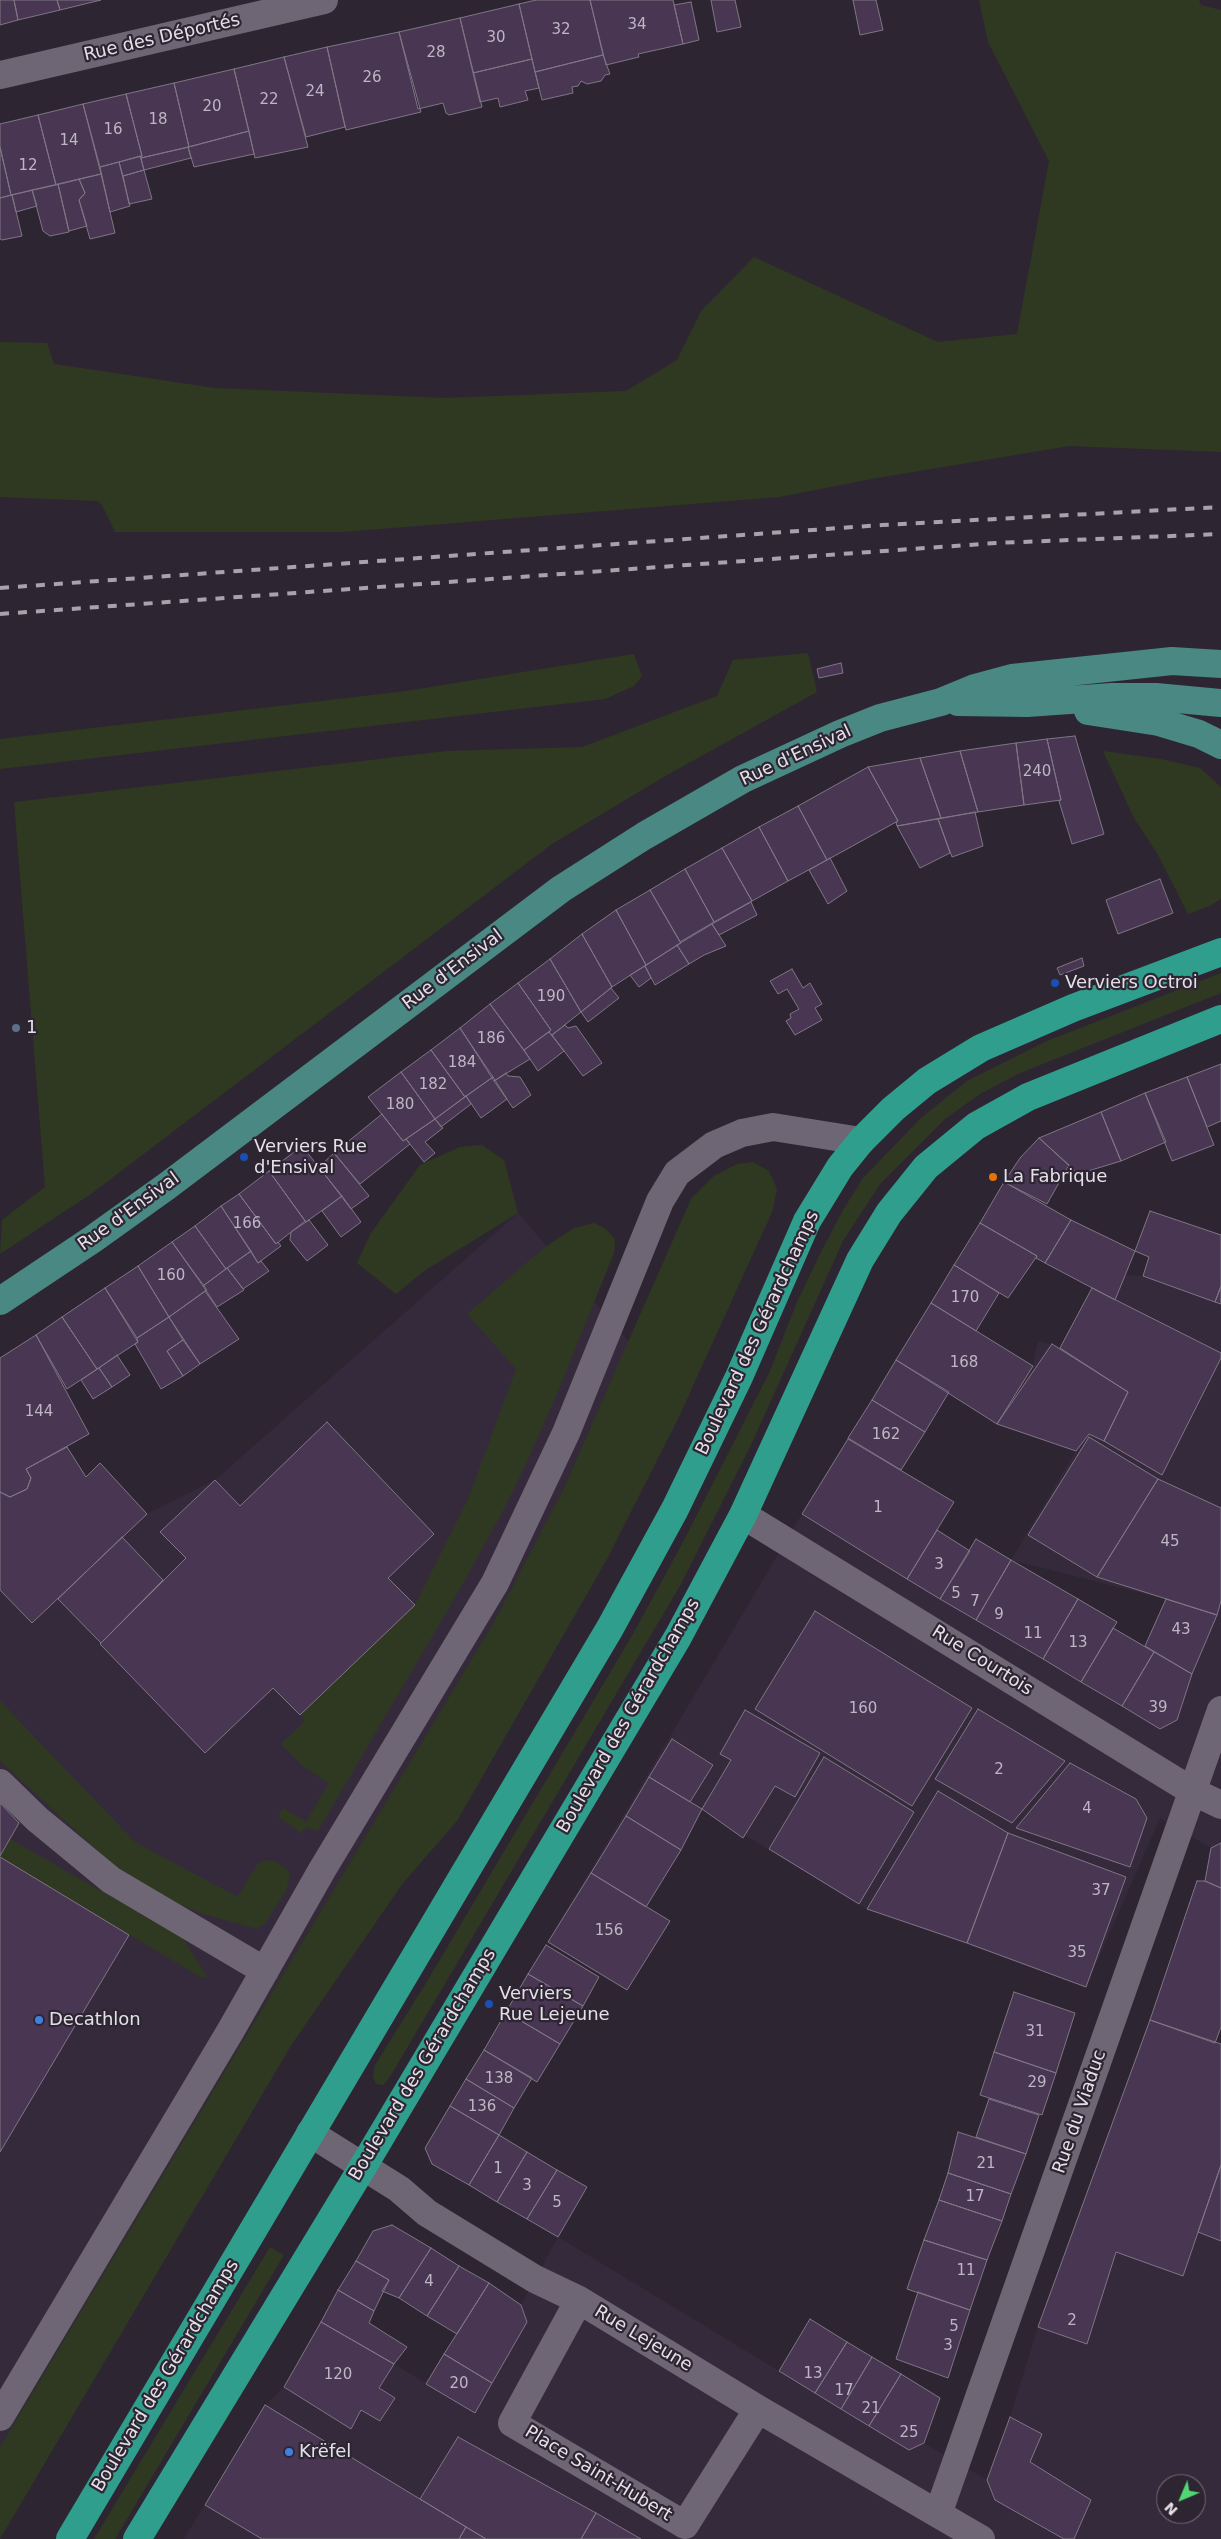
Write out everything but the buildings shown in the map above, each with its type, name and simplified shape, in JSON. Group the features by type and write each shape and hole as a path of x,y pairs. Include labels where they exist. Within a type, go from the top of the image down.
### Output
{"highway":[{"name":"Boulevard des Gérardchamps","path":"70,2539 610,1628 675,1509 735,1385 808,1221 840,1168 861,1141 893,1109 928,1081 982,1048 1072,1008 1221,952"},
{"name":"Boulevard des Gérardchamps","path":"138,2539 364,2165 678,1637 744,1515 860,1260 890,1212 926,1167 976,1126 1028,1097 1221,1019"}],"main road":[{"name":"Rue d'Ensival","path":"0,1301 93,1239 159,1191 521,919 603,862 686,811 773,764 880,718 942,702 975,688 1012,678 1172,660 1221,664"},
{"name":"Rue d'Ensival","path":"942,702 1027,703 1112,697 1156,697 1221,702"},
{"path":"1027,703 1159,722 1187,730 1221,745"}],"street":[{"name":"Rue des Déportés","path":"0,75 324,0"},
{"path":"0,2417 231,2030 322,1870 495,1582 566,1433 660,1201 677,1173 714,1144 742,1132 773,1127 861,1141"},
{"name":"Rue Courtois","path":"744,1515 1192,1791 1221,1805"},
{"name":"Rue du Viaduc","path":"938,2514 1221,1710"},
{"path":"0,1783 37,1819 111,1880 265,1971"},
{"name":"Rue Lejeune","path":"310,2133 364,2165 399,2189 427,2213 535,2279 579,2300 758,2409 981,2539"},
{"name":"Place Saint-Hubert","path":"579,2300 512,2423 685,2525 758,2409"}],"shaded area":[{"path":"518,1213 629,1342 553,1511 495,1620 0,2447 0,1358 36,1335 89,1434 67,1447 79,1469 86,1477 100,1463 147,1514 215,1480"},
{"path":"1125,1275 1143,1276 1221,1304 1221,1843 1211,1848 1160,1818 1086,1987 867,1909 702,1809 646,1907 670,1921 627,1990 548,1942 802,1514 940,1599 1160,1729 1177,1720 1192,1674 1217,1615 1166,1599 1011,1560 1076,1451 997,1424 1033,1366 1038,1341 1060,1347 1092,1288 1115,1299"},
{"path":"1150,2020 1221,2044 1221,2539 184,2539 265,2405 284,2387 351,2429 361,2410 381,2421 395,2398 379,2388 394,2364 475,2412 527,2322 521,2305 558,2237 909,2450 924,2443 987,2480 1010,2417 1038,2327"}],"green space":[{"path":"979,0 1199,0 1201,5 1221,10 1221,452 1069,446 877,478 779,497 342,532 115,532 102,505 97,501 0,497 0,342 47,343 54,364 215,388 445,398 626,391 677,360 701,311 754,257 938,342 1017,334 1049,161 988,42"},
{"path":"808,653 817,692 667,775 552,844 91,1194 0,1254 2,1220 45,1187 14,802 447,751 582,747 717,696 733,660"},
{"path":"634,654 642,676 634,686 605,699 0,769 0,739 406,691"},
{"path":"1103,751 1161,759 1200,768 1221,787 1221,899 1210,906 1188,914 1157,853 1134,818"},
{"path":"1221,973 1221,993 1020,1073 980,1094 945,1119 880,1184 843,1241 751,1445 681,1584 394,2070 384,2085 376,2084 373,2077 375,2065 426,1983 633,1634 682,1544 770,1371 797,1302 820,1254 843,1210 863,1178 921,1118 967,1081 1047,1041"},
{"path":"482,1145 504,1160 518,1213 424,1271 396,1294 357,1263 371,1233 420,1165 460,1147"},
{"path":"753,1162 769,1171 777,1189 772,1212 678,1419 607,1559 457,1821 403,1883 292,2044 0,2539 0,2447 495,1620 562,1492 691,1199 714,1176 737,1164"},
{"path":"594,1223 606,1229 615,1239 614,1253 527,1462 501,1515 453,1601 318,1831 308,1827 301,1833 278,1817 283,1808 306,1822 329,1783 304,1767 281,1744 305,1721 300,1715 415,1605 468,1499 516,1369 467,1314 545,1247 574,1228"},
{"path":"0,1701 135,1842 238,1897 258,1863 267,1860 277,1862 288,1870 290,1876 286,1891 265,1923 257,1929 200,1913 172,1901 112,1864 0,1761"},
{"path":"10,1839 182,1937 207,1977 202,1978 0,1857"},
{"path":"270,2247 284,2255 115,2539 94,2539"}],"railway":[{"path":"0,588 882,525 1221,507"},
{"path":"0,614 996,543 1221,534"}],"place":[{"name":"Verviers Octroi","path":"1055,983"},
{"name":"1","path":"16,1028"},
{"name":"Verviers Rue d'Ensival","path":"244,1157"},
{"name":"La Fabrique","path":"993,1177"},
{"name":"Verviers Rue Lejeune","path":"489,2004"},
{"name":"Decathlon","path":"39,2020"},
{"name":"Krëfel","path":"289,2452"}]}
